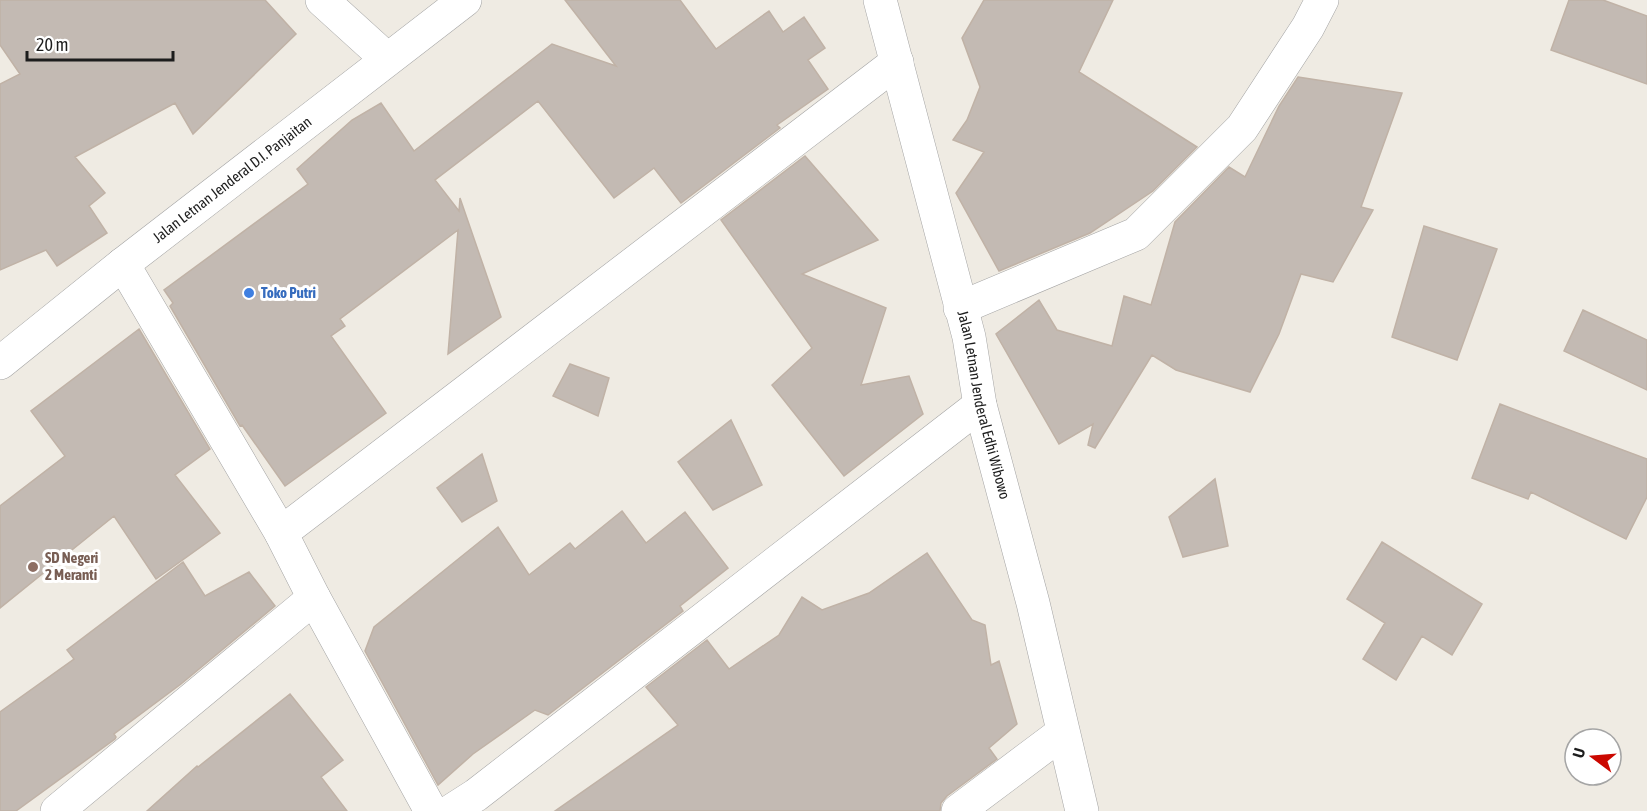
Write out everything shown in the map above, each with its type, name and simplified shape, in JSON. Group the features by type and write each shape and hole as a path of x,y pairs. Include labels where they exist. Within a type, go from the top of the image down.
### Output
{"street":[{"path":"322,0 387,59"},
{"name":"Jalan Letnan Jenderal D.I. Panjaitan","path":"0,363 123,264 465,0"},
{"name":"Jalan Letnan Jenderal Edhi Wibowo","path":"880,0 969,337 980,405 1033,603 1082,811"},
{"path":"960,308 1136,234 1242,128 1323,0"},
{"path":"281,533 897,63"},
{"path":"123,264 281,533 314,598 431,811"},
{"path":"451,811 476,795 980,405"},
{"path":"57,811 314,598"},
{"path":"958,811 1062,733"}],"building":[{"path":"0,0 265,0 296,34 193,134 175,103 75,157 105,193 89,206 107,233 57,266 46,250 0,270 0,84 20,74 0,45"},
{"path":"565,0 680,0 716,49 769,11 783,32 804,17 825,48 808,60 828,89 777,125 780,128 681,203 654,168 614,198 538,101 435,180 459,211 460,198 501,317 448,354 458,230 340,319 345,326 331,336 386,413 285,486 242,425 240,426 170,306 173,303 164,290 308,184 297,169 352,120 381,103 414,151 552,44 616,66"},
{"path":"984,0 1113,0 1079,72 1197,147 1153,191 1090,233 999,271 956,193 984,152 953,140 967,120 980,87 962,38"},
{"path":"1569,0 1603,0 1647,16 1647,84 1551,50"},
{"path":"1298,77 1402,93 1361,207 1373,210 1333,282 1301,274 1279,334 1250,392 1176,370 1152,355 1095,448 1088,445 1093,424 1059,444 996,334 1039,300 1057,330 1112,346 1124,296 1151,305 1175,222 1229,167 1245,177 1279,106"},
{"path":"805,156 878,240 802,274 886,308 861,385 909,376 923,414 844,476 772,385 812,348 721,220"},
{"path":"1424,226 1497,249 1457,360 1392,337"},
{"path":"1583,310 1647,340 1647,390 1564,351"},
{"path":"139,329 210,449 175,475 220,533 156,579 114,516 0,608 0,506 65,456 31,411"},
{"path":"570,364 609,378 598,416 553,396"},
{"path":"1500,404 1647,459 1647,497 1626,539 1531,492 1528,499 1472,478"},
{"path":"731,420 762,485 713,510 678,462"},
{"path":"482,454 497,501 462,522 437,488"},
{"path":"1215,479 1228,546 1183,557 1169,517"},
{"path":"622,511 646,543 685,512 728,568 680,606 683,611 548,715 535,710 473,754 438,785 365,651 374,627 498,527 529,575 570,543 575,549"},
{"path":"1382,542 1482,604 1452,655 1422,636 1396,680 1363,659 1385,623 1347,599"},
{"path":"927,553 972,620 985,625 991,665 999,661 1017,724 989,748 997,759 947,796 941,803 940,811 555,811 678,725 646,687 707,640 729,669 779,635 802,597 822,610 869,593"},
{"path":"183,562 205,596 249,572 275,606 181,684 114,734 115,739 16,811 0,811 0,712 74,659 67,650"},
{"path":"290,694 343,760 321,777 347,811 147,811 197,766"}],"place":[{"name":"Toko Putri","path":"249,293"},
{"name":"SD Negeri 2 Meranti","path":"33,567"}]}
